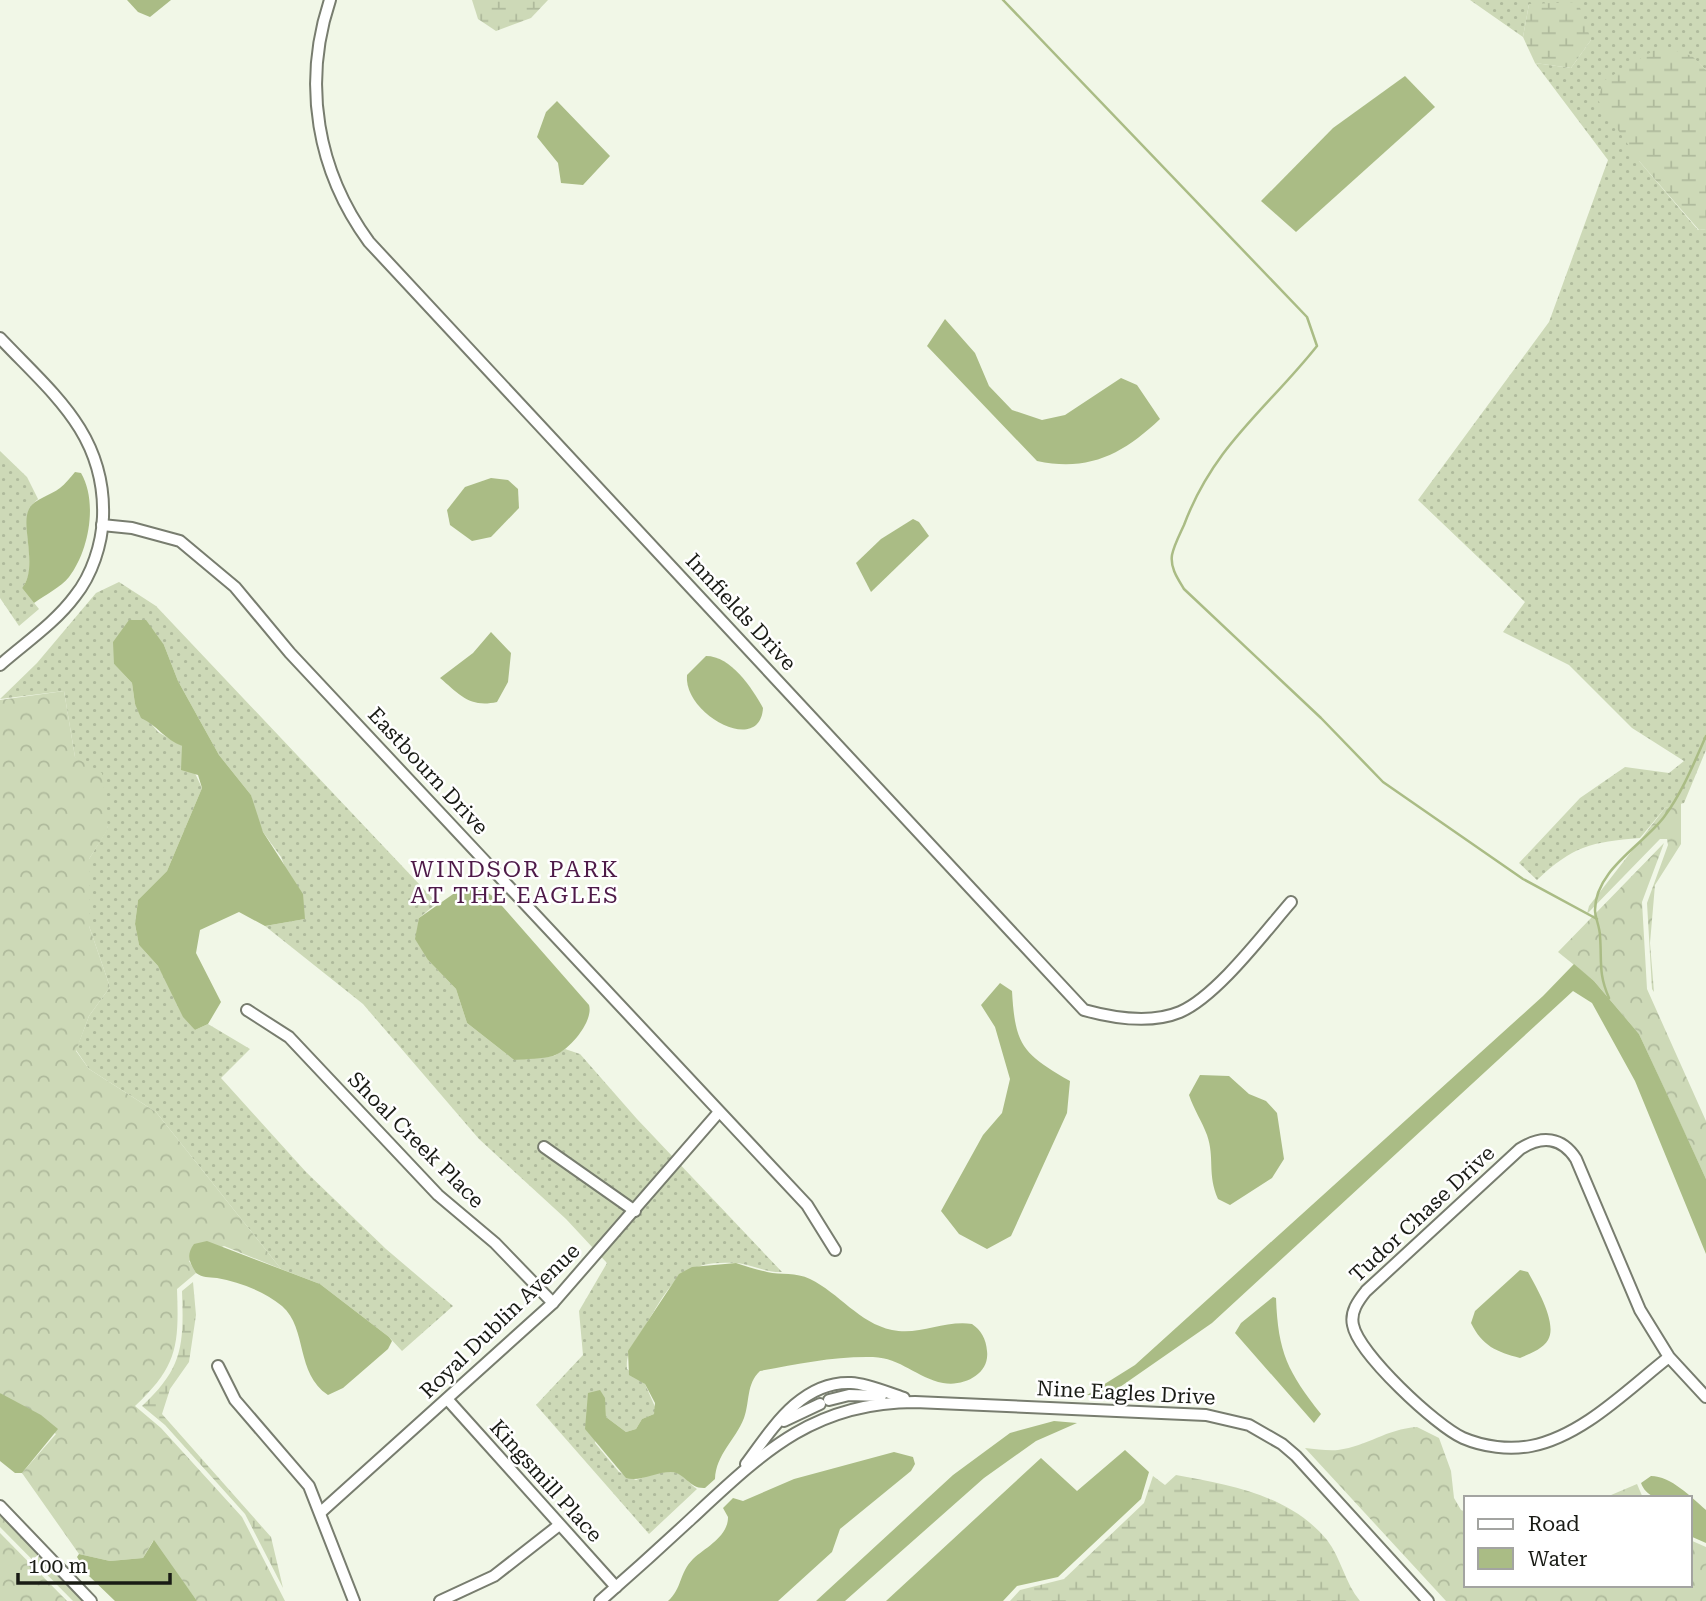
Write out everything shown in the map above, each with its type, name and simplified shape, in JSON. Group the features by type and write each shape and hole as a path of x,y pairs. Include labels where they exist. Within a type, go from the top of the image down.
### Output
{"street":[{"name":"Innfields Drive","path":"330,0 318,54 317,117 328,167 338,191 369,242 1084,1010 1109,1017 1143,1018 1180,1012 1214,987 1291,902"},
{"path":"0,338 59,400 91,445 104,496 103,525 92,564 77,594 61,613 0,665"},
{"name":"Eastbourn Drive","path":"103,525 132,528 180,541 235,587 290,653 807,1205 835,1250"},
{"name":"Shoal Creek Place","path":"247,1010 289,1037 438,1195 495,1243 553,1303"},
{"name":"Royal Dublin Avenue","path":"321,1512 553,1303 719,1112"},
{"name":"Tudor Chase Drive","path":"1669,1357 1557,1438 1530,1446 1493,1446 1463,1438 1423,1412 1365,1347 1355,1333 1352,1317 1357,1302 1366,1291 1509,1159 1530,1143 1547,1139 1568,1147 1576,1158 1628,1287 1669,1357 1706,1397"},
{"path":"544,1147 635,1211"},
{"path":"218,1366 235,1400 309,1486 321,1512 346,1588 354,1601"},
{"name":"Nine Eagles Drive","path":"741,1472 792,1405 806,1396 841,1384 853,1383 915,1402"},
{"name":"Nine Eagles Drive","path":"773,1429 794,1414 849,1395 870,1394 915,1402"},
{"name":"Kingsmill Place","path":"448,1400 558,1526 616,1587"},
{"name":"Nine Eagles Drive","path":"600,1601 741,1472 812,1423 870,1403 915,1402 1198,1414 1249,1425 1282,1444 1296,1456 1428,1601"},
{"path":"0,1506 91,1601"},
{"path":"440,1601 494,1576 558,1526"}],"green space":[{"path":"472,0 548,0 531,18 496,31 478,19"},
{"path":"1470,0 1706,0 1706,70 1691,56 1639,161 1698,230 1706,229 1706,750 1684,803 1665,808 1640,838 1608,841 1584,848 1561,860 1537,880 1519,863 1580,798 1625,767 1669,773 1684,761 1632,728 1569,665 1503,632 1525,602 1418,500 1549,322 1608,160 1535,63 1571,68 1591,40 1529,4 1523,37"},
{"path":"1578,2 1591,40 1571,68 1535,63 1523,37 1529,4"},
{"path":"1661,46 1692,56 1706,70 1706,229 1699,230 1639,161 1597,99 1605,80"},
{"path":"0,451 27,477 38,499 27,519 30,567 22,588 39,609 19,626 0,598"},
{"path":"119,582 156,606 437,903 419,918 428,960 456,989 467,1023 514,1060 554,1056 565,1049 580,1054 637,1119 782,1272 735,1263 717,1263 691,1269 672,1284 630,1350 627,1369 645,1384 656,1409 654,1414 642,1419 636,1429 626,1432 606,1417 605,1404 595,1443 619,1472 636,1480 658,1473 675,1472 697,1489 649,1534 536,1405 583,1355 579,1311 607,1263 566,1219 479,1139 363,1004 265,926 305,919 281,857 263,832 254,812 251,795 219,755 178,681 164,645 114,664 132,683 135,704 158,732 182,746 202,788 167,871 138,900 135,924 139,945 158,966 195,1030 208,1024 250,1049 221,1078 306,1172 386,1249 453,1306 402,1351 389,1337 320,1284 281,1269 156,1112 89,1069 76,1050 89,1016 110,987 89,926 89,859 108,828 75,757 64,691 0,699 37,663 96,593"},
{"path":"64,691 75,757 102,773 108,829 89,859 89,926 110,987 89,1016 76,1051 89,1069 156,1112 281,1269 224,1246 189,1261 196,1273 177,1289 177,1325 173,1354 160,1379 135,1406 161,1428 242,1517 285,1601 197,1601 153,1541 143,1558 110,1561 79,1554 22,1473 56,1434 0,1393 0,700"},
{"path":"1681,803 1681,844 1655,885 1650,943 1654,992 1652,989 1647,903 1668,845 1667,839 1660,839 1587,914 1589,906 1665,808"},
{"path":"1664,843 1642,902 1647,989 1706,1121 1706,1179 1639,1034 1594,981 1558,952"},
{"path":"193,1282 196,1315 189,1362 170,1389 162,1414 271,1537 283,1588 245,1514 165,1425 142,1406 166,1380 173,1367 181,1341 182,1291"},
{"path":"1417,1427 1439,1438 1451,1471 1454,1498 1464,1511 1464,1587 1692,1587 1692,1541 1706,1547 1706,1601 1446,1601 1305,1448 1349,1448 1406,1428"},
{"path":"1176,1475 1258,1494 1295,1512 1327,1540 1360,1601 1010,1601 1020,1590 1064,1579 1144,1503 1153,1476 1165,1485"},
{"path":"1637,1484 1642,1496 1609,1496"},
{"path":"0,1514 83,1601 73,1601 0,1527"},
{"path":"0,1533 67,1601 0,1601"}],"water":[{"path":"127,0 171,0 150,17 138,12"},
{"path":"1405,76 1435,107 1296,232 1261,201 1333,128"},
{"path":"557,101 610,156 583,185 561,183 558,163 537,137 546,112"},
{"path":"945,319 975,353 989,386 1012,410 1042,420 1065,415 1121,378 1137,385 1160,419 1119,451 1104,457 1073,464 1037,461 927,346"},
{"path":"75,472 81,473 89,498 89,526 82,554 69,577 34,603 22,588 29,570 26,526 29,509 35,502 60,488"},
{"path":"491,478 508,480 518,489 519,508 491,537 472,541 450,525 447,510 465,487"},
{"path":"913,519 919,522 929,536 871,592 856,563 881,539"},
{"path":"129,620 146,620 164,645 178,681 219,755 251,795 263,832 303,894 305,919 265,926 239,912 200,930 196,953 221,1002 208,1024 195,1030 183,1017 158,966 139,945 135,924 138,900 167,871 202,788 198,775 181,770 182,746 141,718 135,704 132,683 114,664 113,642"},
{"path":"491,632 511,653 508,682 497,702 472,702 440,678 473,653"},
{"path":"706,656 724,661 740,674 763,708 759,722 749,729 737,729 722,724 708,715 689,690 687,675"},
{"path":"466,885 479,886 495,898 589,1005 588,1019 579,1035 559,1053 544,1058 514,1060 467,1023 456,989 428,960 415,939 419,918"},
{"path":"1574,964 1594,981 1639,1034 1706,1179 1706,1254 1635,1081 1592,1003 1573,991 1212,1323 1107,1396 1087,1395 1135,1365 1543,996"},
{"path":"1000,983 1012,991 1016,1024 1024,1046 1042,1063 1070,1081 1067,1113 1011,1236 987,1249 959,1234 941,1211 983,1135 1002,1113 1010,1079 995,1027 981,1005"},
{"path":"1200,1075 1229,1076 1249,1094 1266,1101 1277,1113 1284,1159 1272,1178 1230,1205 1218,1199 1207,1135 1189,1095"},
{"path":"207,1241 320,1284 389,1337 392,1341 388,1349 343,1388 328,1395 311,1375 296,1327 282,1306 251,1288 196,1273 190,1262 190,1252 194,1244"},
{"path":"736,1263 767,1272 799,1275 810,1279 869,1321 892,1330 912,1331 951,1324 972,1324 986,1343 987,1359 974,1377 951,1384 934,1380 892,1361 873,1357 830,1359 760,1371 752,1382 746,1412 740,1426 722,1455 715,1479 705,1488 695,1486 671,1472 637,1479 626,1478 585,1429 588,1393 600,1390 605,1398 606,1417 626,1432 636,1429 642,1419 654,1414 655,1403 645,1384 629,1375 628,1351 679,1274 692,1267"},
{"path":"1520,1270 1528,1272 1540,1296 1548,1315 1550,1333 1543,1346 1520,1358 1485,1343 1471,1323 1475,1311"},
{"path":"1273,1297 1276,1298 1279,1333 1287,1361 1300,1386 1321,1414 1314,1423 1235,1333 1241,1323"},
{"path":"0,1393 41,1415 58,1429 22,1473 15,1473 0,1461"},
{"path":"1054,1421 1077,1423 1036,1441 984,1478 845,1601 816,1601 953,1475 1010,1433"},
{"path":"1125,1450 1149,1472 1141,1499 1058,1577 1017,1586 1003,1601 886,1601 1041,1458 1077,1491"},
{"path":"894,1452 913,1457 915,1464 911,1471 840,1529 832,1552 778,1601 668,1601 676,1591 688,1564 724,1530 728,1517 723,1508 733,1498 743,1501 794,1479"},
{"path":"1651,1476 1666,1479 1689,1496 1653,1496 1641,1483"},
{"path":"1692,1498 1706,1510 1706,1543 1692,1537"},
{"path":"154,1540 197,1601 115,1601 89,1576 77,1557 79,1554 110,1561 143,1558"}],"waterway":[{"path":"1003,0 1307,317 1317,346 1226,450 1196,497 1172,555 1173,569 1184,589 1321,718 1383,782 1523,879 1597,919"},
{"path":"1609,998 1602,974 1600,933 1595,910 1597,896 1611,870 1664,817 1687,778 1706,736"}],"district":[{"name":"WINDSOR PARK AT THE EAGLES","path":"515,882"}]}
